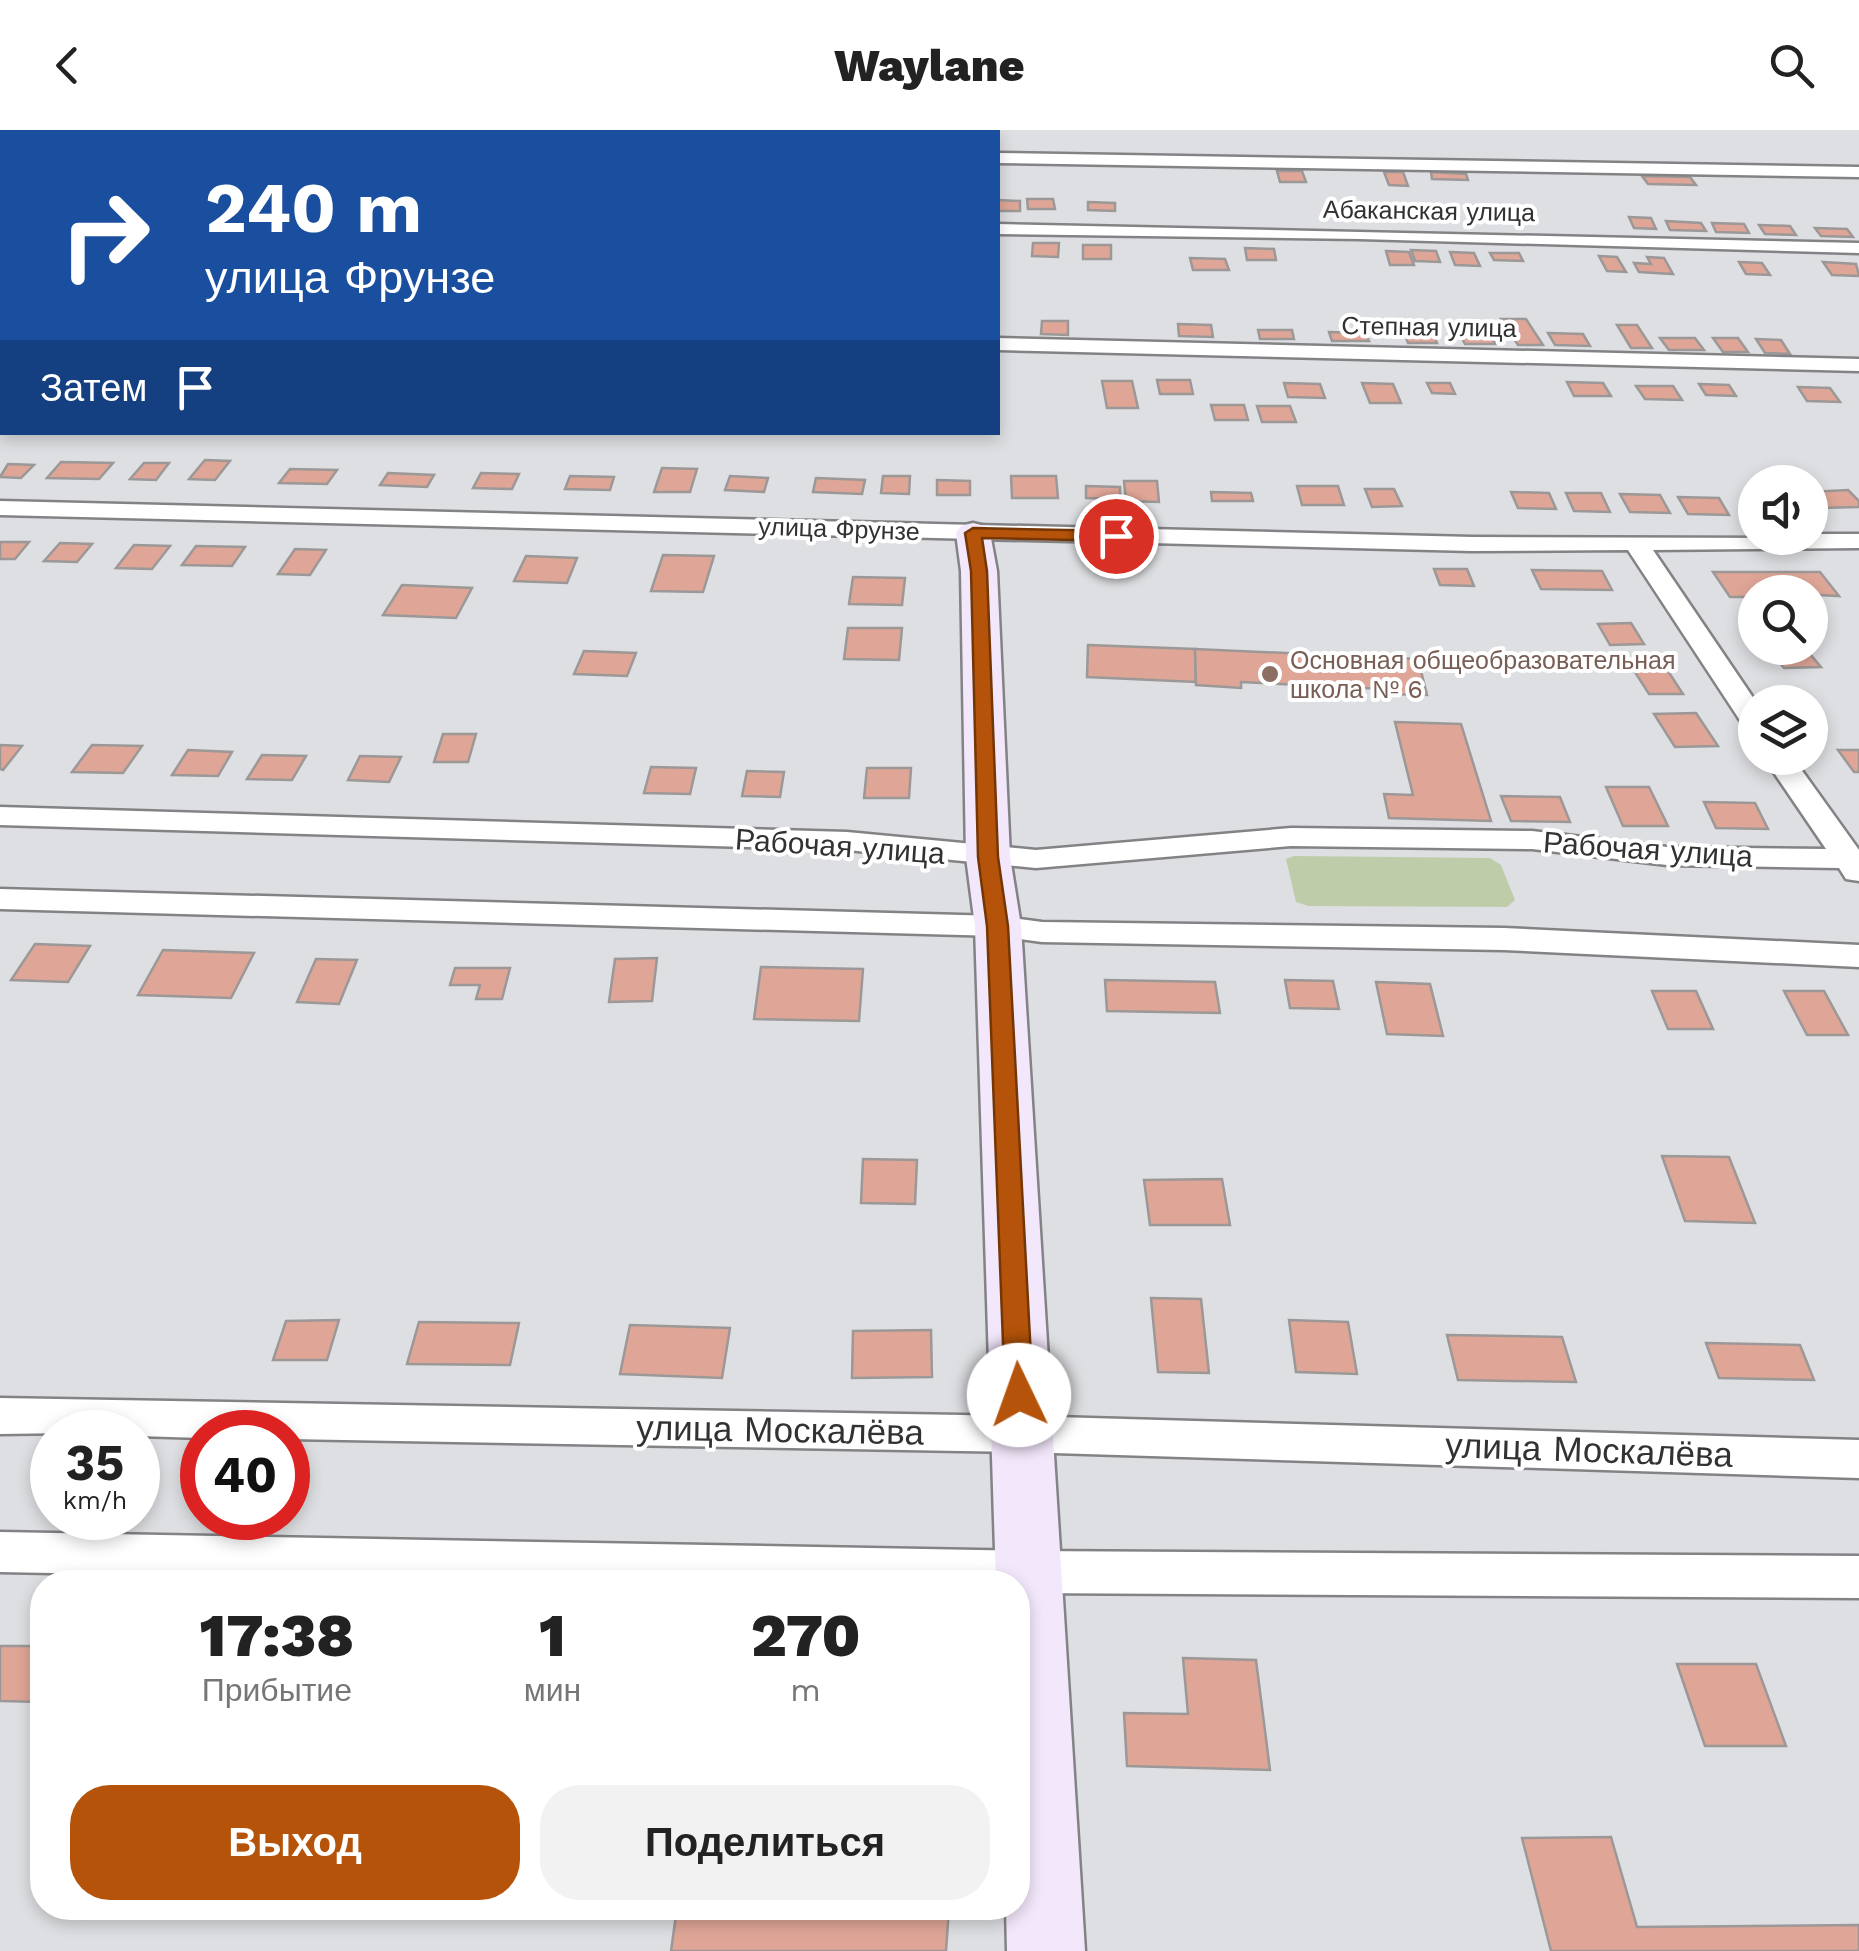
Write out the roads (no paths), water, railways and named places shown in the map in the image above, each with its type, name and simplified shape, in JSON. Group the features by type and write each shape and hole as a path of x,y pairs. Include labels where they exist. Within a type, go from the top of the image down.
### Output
{"street":[{"path":"1000,158 1859,172"},
{"name":"Абаканская улица","path":"1000,229 1859,248"},
{"name":"Степная улица","path":"1000,344 1859,365"},
{"name":"Степная улица","path":"1000,363 1638,371 1859,379"},
{"name":"улица Фрунзе","path":"0,508 973,533 1637,545 1859,542"},
{"path":"973,533 979,571 988,857 998,926 1028,1570"},
{"path":"1637,545 1738,696"},
{"path":"1791,775 1855,864"},
{"name":"Рабочая улица","path":"0,816 847,842 1036,859 1291,836 1532,840 1667,856 1855,864"},
{"path":"0,898 998,926 1062,932 1504,939 1859,956"},
{"name":"улица Москалёва","path":"0,1416 1020,1434 1859,1459"},
{"path":"0,1552 925,1570"},
{"path":"1030,1572 1859,1577"},
{"path":"1030,1614 1046,1951"}],"place":[{"name":"Основная общеобразовательная школа № 6","path":"1270,674"}]}
